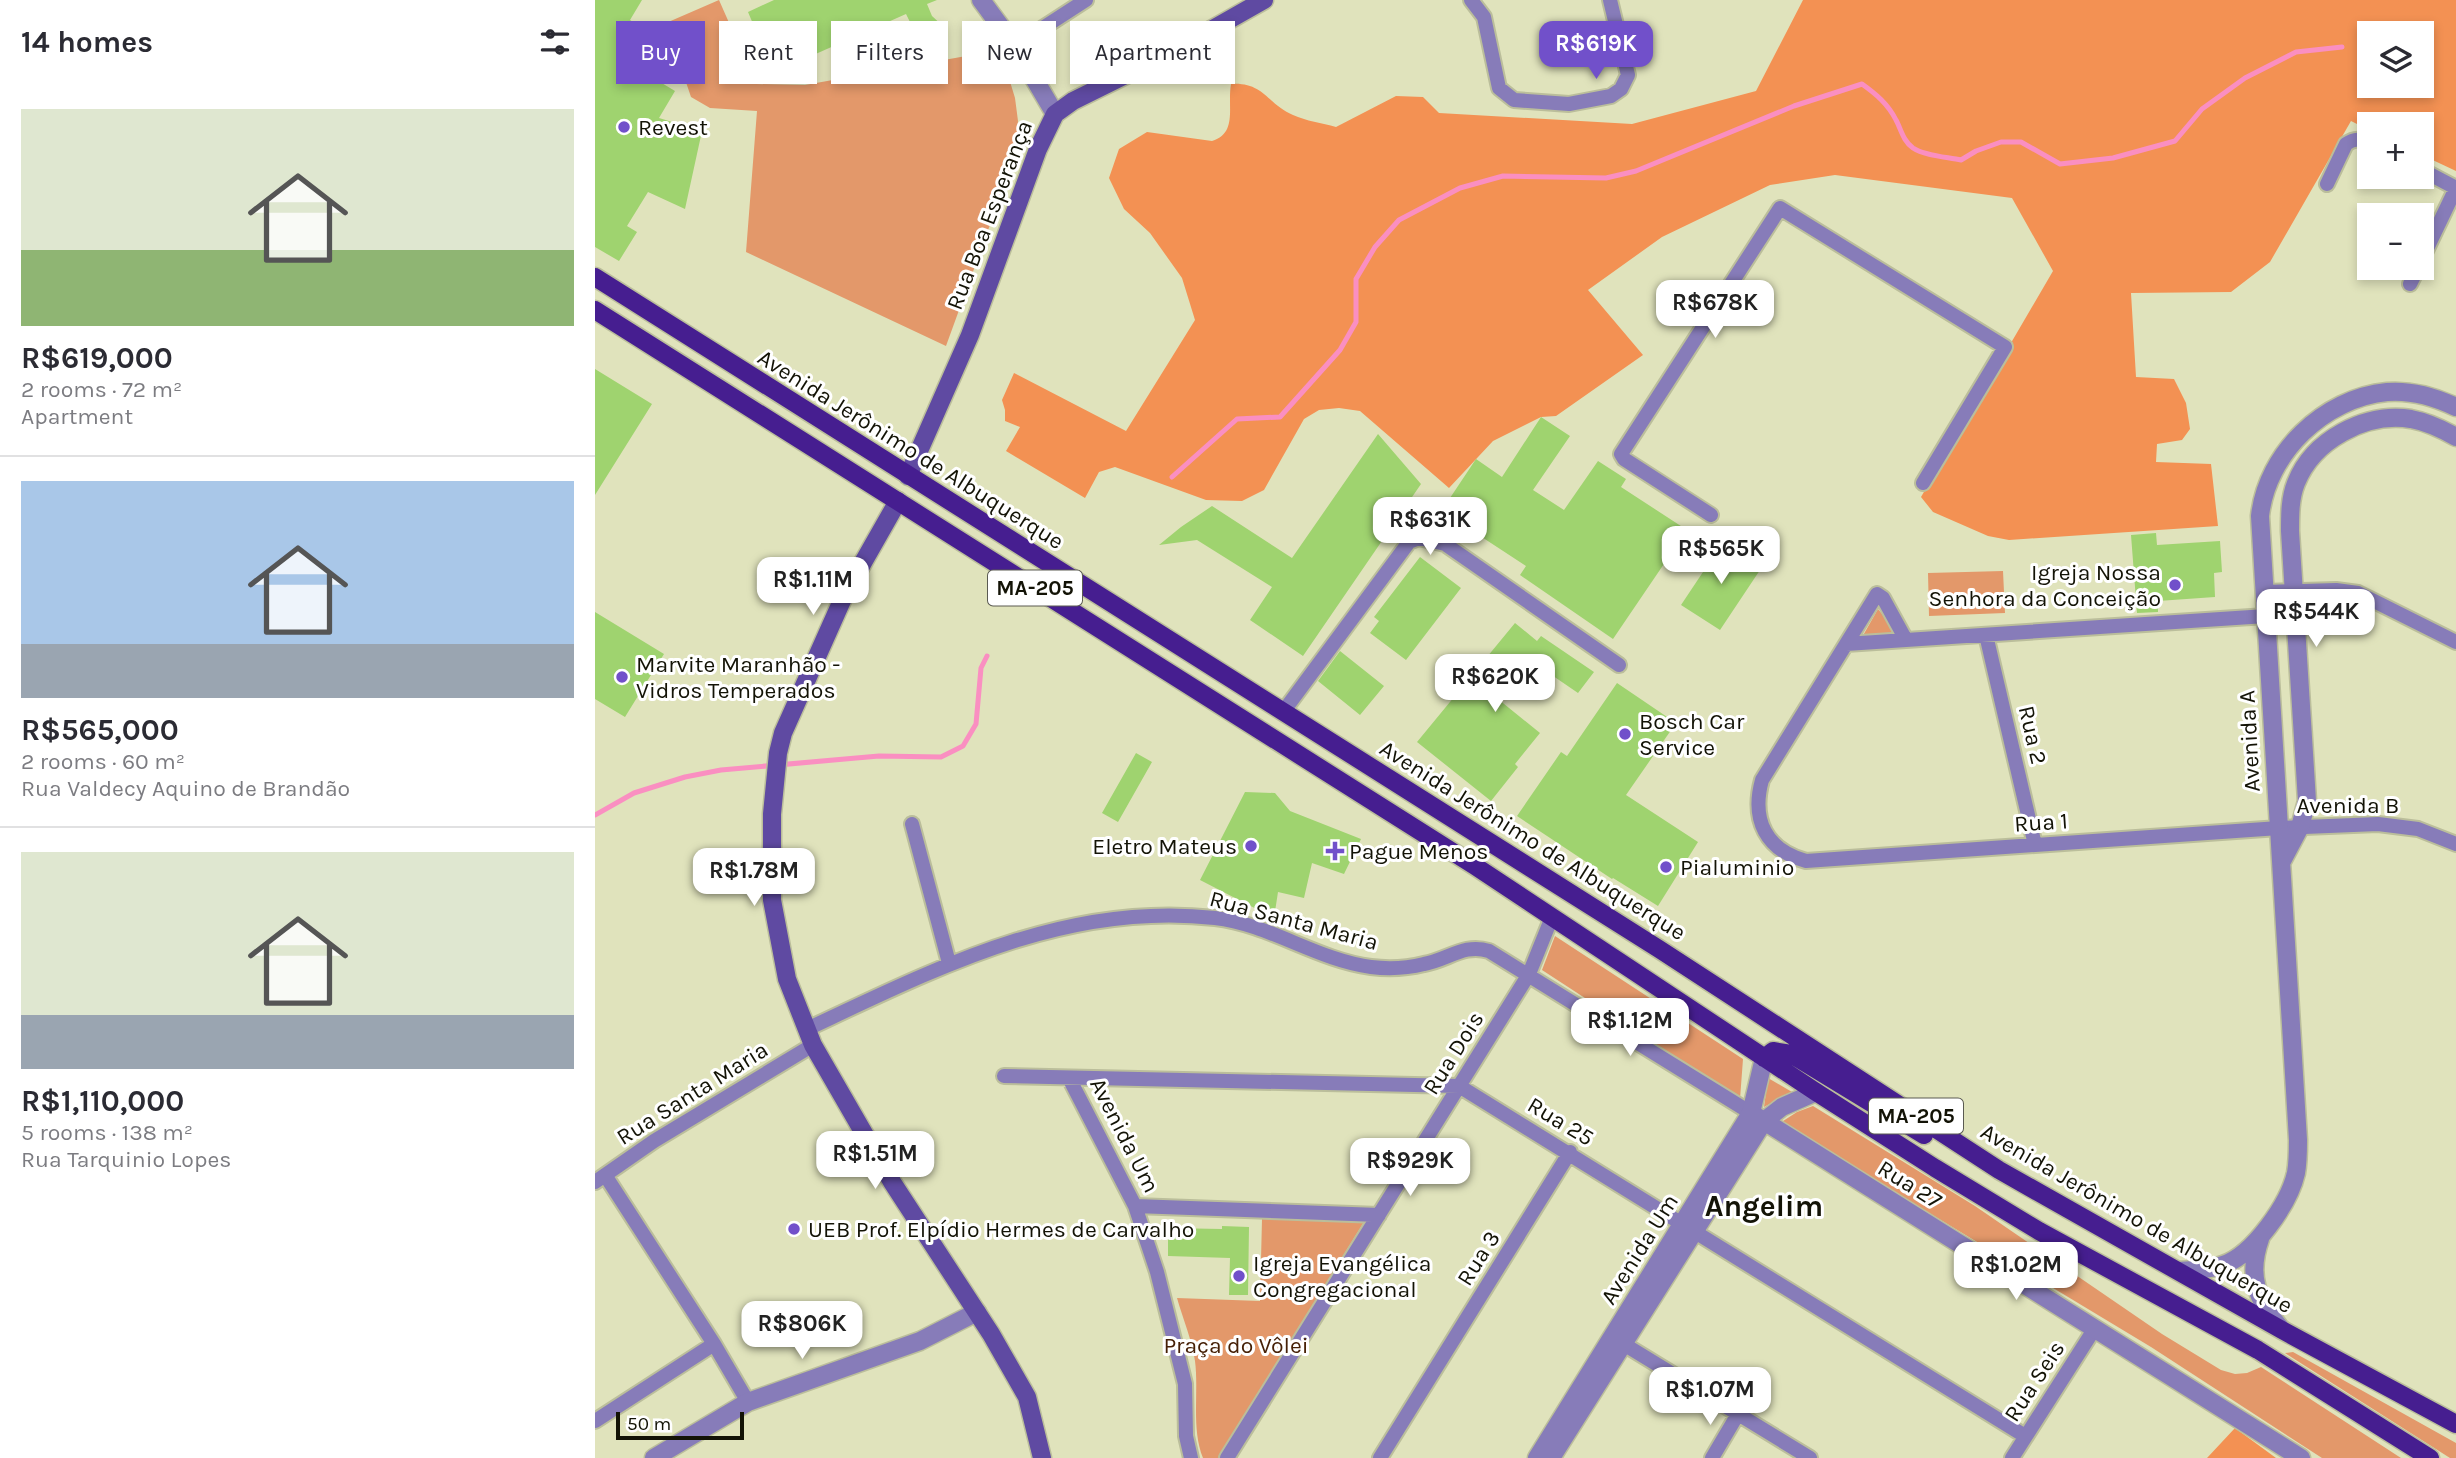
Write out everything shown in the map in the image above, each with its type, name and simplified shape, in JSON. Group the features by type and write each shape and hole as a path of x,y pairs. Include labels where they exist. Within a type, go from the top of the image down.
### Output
{"main road":[{"name":"Rua Boa Esperança","path":"908,476 970,335 1038,149 1055,114 1073,101 1174,51 1264,0"},
{"name":"Avenida Jerônimo de Albuquerque","path":"595,278 1648,942 1999,1170 2456,1424"},
{"name":"MA-205","path":"595,310 1552,916 1764,1058 2010,1214 2257,1350 2430,1458"},
{"path":"898,501 838,607 783,733 778,752 772,814 772,900 787,979 810,1037 892,1182 977,1312 1027,1397 1042,1458"},
{"path":"1764,1058 1773,1051 1791,1054 1950,1150 1999,1170"}],"street":[{"path":"981,0 997,21"},
{"path":"1054,21 1086,0"},
{"path":"1471,0 1484,17 1499,88 1514,100 1569,104 1612,96 1621,89 1628,75 1610,0"},
{"path":"1037,84 1055,114"},
{"path":"2327,184 2346,144 2357,139"},
{"path":"2434,176 2456,188 2434,234"},
{"path":"1711,516 1624,459 1621,454 1780,208 2005,347 1923,483"},
{"path":"2410,284 2412,280"},
{"name":"Avenida A","path":"2282,1329 2265,1307 2254,1280 2255,1254 2260,1240 2292,1186 2298,1161 2260,516 2262,499 2266,485 2283,455 2302,432 2342,405 2387,392 2422,395 2456,407"},
{"path":"2282,861 2300,827 2307,801 2290,511 2297,481 2316,452 2350,428 2382,419 2425,423 2456,437"},
{"path":"1283,712 1409,542 1419,538 1445,544 1619,665"},
{"path":"2265,592 2336,590 2358,593 2456,642"},
{"path":"1846,644 1877,594 1883,598 1906,640"},
{"path":"1846,644 2266,615"},
{"name":"Rua 2","path":"1986,635 2035,845"},
{"name":"Rua 1","path":"1846,644 1762,780 1759,814 1767,836 1782,852 1807,861 2279,828"},
{"path":"912,824 949,963"},
{"name":"Avenida B","path":"2279,828 2391,824 2418,829 2456,844"},
{"name":"Rua Santa Maria","path":"600,1179 810,1037 949,963 1032,934 1102,919 1159,915 1217,918 1251,927 1342,960 1372,967 1423,965 1473,947 1489,951 1529,974"},
{"name":"Rua Dois","path":"1227,1458 1529,974 1552,916"},
{"name":"Rua 27","path":"1529,974 2301,1458"},
{"name":"Avenida Um","path":"1537,1458 1618,1340 1757,1117 1764,1058"},
{"name":"Rua 25","path":"1004,1076 1459,1086 2025,1436"},
{"name":"Avenida Um","path":"1069,1078 1135,1206 1157,1272 1185,1384 1186,1436 1191,1458"},
{"name":"Avenida Um","path":"1757,1117 1817,1092"},
{"name":"Rua 3","path":"1380,1458 1570,1153"},
{"path":"600,1179 714,1344 748,1402"},
{"path":"1135,1206 1378,1215"},
{"name":"Avenida A","path":"2179,1271 2225,1265 2260,1240"},
{"path":"654,1458 748,1402 920,1341 977,1312"},
{"name":"Rua Seis","path":"2012,1458 2095,1328"},
{"path":"1618,1340 1810,1458"},
{"name":"Avenida Um","path":"1551,1458 1618,1340"},
{"path":"595,1421 714,1344"},
{"path":"1712,1458 1738,1414"}],"green space":[{"path":"719,0 728,21 719,21 719,84 805,85 831,80 831,84 948,84 948,59 962,57 962,84 1011,84 1018,121 1015,156 946,346 746,252 757,111 710,108 691,97 687,84 705,84 705,21 671,21"},
{"path":"2003,571 2005,613 1929,616 1928,573"},
{"path":"1878,609 1901,637 1861,639"},
{"path":"1555,936 1743,1059 1740,1099 1542,970"},
{"path":"1768,1078 1792,1092 1764,1107"},
{"path":"1813,1106 1975,1206 2162,1334 2221,1370 2235,1374 2247,1373 2261,1367 2401,1458 2322,1458 2151,1347 1780,1123"},
{"name":"Praça do Vôlei","path":"1262,1219 1364,1222 1218,1458 1203,1458 1197,1435 1195,1361 1177,1298 1260,1301"},
{"path":"2293,1352 2456,1443 2456,1458 2450,1458 2285,1353"}],"shaded area":[{"path":"1803,0 2456,0 2456,171 2434,161 2434,112 2357,112 2357,124 2351,121 2270,262 2231,292 2131,293 2136,377 2174,379 2186,403 2190,429 2182,440 2157,444 2156,462 2211,464 2218,526 2009,540 1988,536 1933,512 1921,497 2053,271 2012,198 1835,175 1770,185 1662,237 1588,290 1643,355 1556,416 1541,417 1493,441 1449,488 1360,411 1339,408 1319,410 1304,419 1264,490 1242,501 1206,500 1115,467 1099,472 1085,498 1006,451 1020,427 1005,421 1002,400 1014,373 1126,431 1195,320 1182,278 1150,233 1124,209 1109,178 1119,149 1147,132 1212,141 1220,137 1230,118 1231,84 1251,86 1293,115 1336,127 1396,96 1423,97 1439,113 1632,124 1756,91"},
{"path":"2235,1428 2276,1458 2207,1458"}],"building":[{"name":"Revest","path":"595,0 642,0 632,21 616,21 616,84 663,84 675,91 659,118 702,131 685,209 648,192 627,226 637,232 619,261 595,247"},
{"path":"774,0 937,0 927,4 937,21 910,21 906,14 890,21 831,21 831,47 817,53 817,21 752,21 748,12"},
{"path":"595,369 652,404 595,495"},
{"path":"1541,417 1570,436 1533,490 1564,510 1598,461 1626,479 1621,487 1687,530 1613,639 1520,575 1526,566 1468,528 1472,521 1446,504 1476,459 1502,477"},
{"path":"1378,434 1421,484 1303,656 1250,620 1272,587 1197,540 1159,545 1212,506 1292,558"},
{"name":"Igreja Nossa Senhora da Conceição","path":"2156,533 2157,545 2220,541 2222,572 2214,573 2215,597 2158,601 2158,612 2137,613 2131,535"},
{"path":"1723,542 1762,567 1720,630 1681,605"},
{"path":"1420,557 1461,588 1406,660 1370,633 1379,621 1374,617"},
{"name":"Marvite Maranhão - Vidros Temperados","path":"595,612 664,654 625,717 595,699"},
{"path":"1515,623 1537,641 1541,636 1594,672 1578,693 1524,656 1493,695 1540,733 1515,764 1518,767 1491,801 1417,742"},
{"path":"1340,651 1384,686 1360,715 1318,681"},
{"path":"1617,683 1676,723 1626,795 1698,842 1658,906 1517,816 1561,752 1567,756"},
{"path":"1136,753 1152,762 1118,822 1102,813"},
{"name":"Eletro Mateus","path":"1245,792 1275,793 1290,811 1361,839 1344,874 1312,863 1304,898 1278,892 1274,918 1200,880"},
{"name":"Igreja Evangélica Congregacional","path":"1222,1226 1249,1227 1248,1295 1229,1295 1230,1258 1168,1256 1168,1228 1222,1229"}],"waterway":[{"path":"1172,477 1237,419 1280,417 1340,350 1356,322 1356,279 1375,247 1399,220 1460,188 1503,176 1606,178 1636,171 1794,106 1862,84 1889,109 1910,145 1924,153 1961,160 2001,142 2021,142 2060,164 2113,158 2175,141 2202,109 2245,78 2296,52 2342,47"},
{"path":"595,815 634,793 685,777 721,770 879,756 941,757 963,746 976,724 981,668 987,656"}],"place":[{"name":"Revest","path":"624,127"},
{"name":"Igreja Nossa Senhora da Conceição","path":"2175,585"},
{"name":"Marvite Maranhão - Vidros Temperados","path":"622,677"},
{"name":"Bosch Car Service","path":"1625,734"},
{"name":"Eletro Mateus","path":"1251,846"},
{"name":"Pague Menos","path":"1335,851"},
{"name":"Pialuminio","path":"1666,867"},
{"name":"UEB Prof. Elpídio Hermes de Carvalho","path":"794,1229"},
{"name":"Igreja Evangélica Congregacional","path":"1239,1276"}],"district":[{"name":"Angelim","path":"1764,1206"}]}
